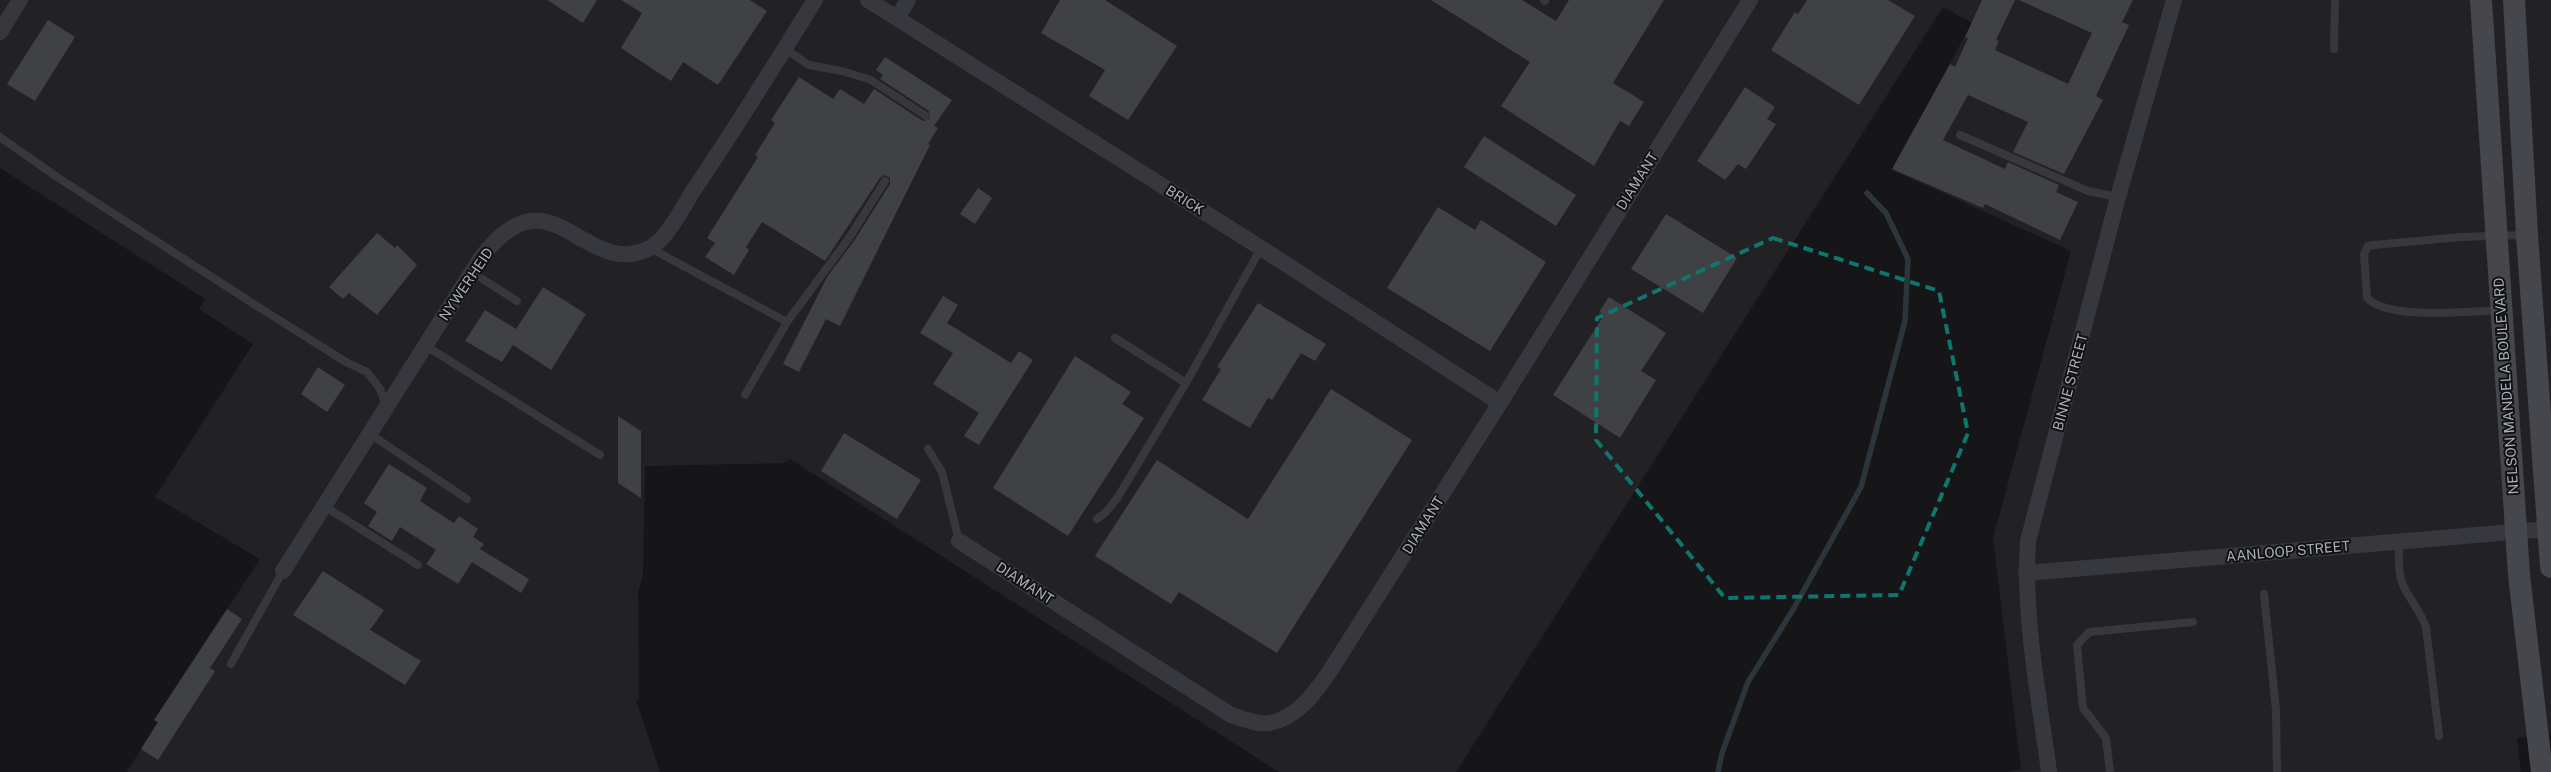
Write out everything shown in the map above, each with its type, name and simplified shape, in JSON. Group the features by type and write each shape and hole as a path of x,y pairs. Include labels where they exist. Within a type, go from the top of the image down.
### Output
{"street":[{"path":"0,32 20,0"},
{"path":"650,248 673,222 815,0"},
{"name":"BRICK","path":"868,0 1261,248 1500,403"},
{"path":"897,18 908,0"},
{"name":"DIAMANT","path":"959,541 1231,715 1269,723 1290,715 1310,700 1500,403 1750,0"},
{"name":"BINNE STREET","path":"2049,772 2026,573 2028,541 2118,197 2174,0"},
{"name":"NELSON MANDELA BOULEVARD","path":"2480,0 2516,532 2526,640 2542,772"},
{"path":"2514,0 2527,235 2550,529 2551,567"},
{"name":"NYWERHEID","path":"283,571 473,273 480,259 504,231 526,222 548,221 574,233 588,244 614,254 650,248"},
{"name":"AANLOOP STREET","path":"2026,573 2550,529"}],"lane":[{"path":"2334,49 2335,0"},
{"path":"785,49 809,65 842,71 871,80 926,116"},
{"path":"1960,135 2088,191 2118,197"},
{"path":"0,137 60,179 260,308 346,362 367,372 380,389 386,407"},
{"path":"745,395 787,322 848,238 885,181"},
{"path":"2501,310 2432,313 2376,305 2367,298 2364,254 2368,246 2374,245 2527,235"},
{"path":"650,248 787,322"},
{"path":"1097,519 1106,512 1118,497 1186,383 1261,248"},
{"path":"473,273 517,301"},
{"path":"1115,338 1186,383"},
{"path":"426,346 600,456"},
{"path":"370,434 467,498"},
{"path":"928,449 942,472 959,541"},
{"path":"324,506 418,565"},
{"path":"2400,542 2400,572 2404,587 2422,615 2426,627 2439,736"},
{"path":"231,664 283,571"},
{"path":"2264,594 2276,710 2276,772"},
{"path":"2110,772 2106,738 2083,708 2077,645 2089,632 2193,622"}],"highlighted area":[{"path":"1773,238 1939,291 1968,433 1899,595 1725,598 1596,440 1597,318"}],"shaded area":[{"path":"0,0 2551,0 2551,735 2517,738 2521,772 2008,772 2021,770 1993,538 2071,251 1892,170 1972,23 1943,7 1456,772 1279,772 790,459 784,463 645,466 643,575 638,592 639,699 636,700 660,772 127,772 157,723 154,721 260,559 155,497 253,344 199,309 205,299 0,168"}],"building":[{"path":"547,0 597,0 583,23"},
{"path":"621,0 750,0 767,11 718,85 683,62 671,81 621,48 642,13"},
{"path":"1060,0 1105,0 1177,46 1128,120 1089,96 1105,70 1041,33"},
{"path":"1431,0 1522,0 1556,21 1569,0 1664,0 1613,83 1644,102 1629,126 1620,121 1594,166 1501,106 1530,62"},
{"path":"1807,0 1888,0 1915,16 1859,105 1771,50 1795,12 1798,14"},
{"path":"1982,0 2015,0 1996,40 1999,41 1995,50 2068,84 2092,33 2019,0 2133,0 2122,22 2129,25 2096,96 2103,100 2064,174 2013,152 2028,122 1968,95 1943,140 2005,169 2008,162 2059,185 2056,192 2078,202 2060,240 1985,204 1983,208 1892,169 1950,64 1955,67 1968,38 1965,37"},
{"path":"48,20 75,37 35,101 7,84"},
{"path":"885,57 952,100 934,126 938,128 928,144 930,145 840,326 826,319 799,372 783,364 827,277 854,241 890,184 890,178 885,175 880,178 825,261 762,222 746,247 749,250 734,275 705,257 715,243 707,238 758,157 755,155 775,123 771,120 799,77 833,99 840,89 864,104 874,89 923,121 930,119 929,111 880,79 883,75 876,70"},
{"path":"1745,87 1775,107 1767,119 1776,124 1746,169 1738,164 1725,180 1697,161"},
{"path":"1484,136 1576,195 1556,226 1464,167"},
{"path":"978,188 992,198 975,224 960,214"},
{"path":"1438,207 1475,230 1481,220 1546,262 1490,351 1387,288"},
{"path":"1666,214 1737,258 1703,313 1631,269"},
{"path":"377,233 395,248 397,245 417,265 377,315 349,293 343,299 329,287"},
{"path":"543,287 586,314 551,370 513,345 502,362 465,341 485,310 516,329"},
{"path":"943,296 958,305 947,323 1011,363 1019,351 1033,360 979,445 964,436 979,413 933,384 953,353 920,333"},
{"path":"1609,297 1666,333 1641,371 1656,380 1620,438 1553,395 1604,315 1599,312"},
{"path":"1258,303 1326,344 1315,361 1301,353 1272,400 1268,398 1250,428 1202,400 1221,369 1217,367"},
{"path":"1075,356 1131,392 1122,404 1144,418 1068,536 993,488"},
{"path":"318,367 345,385 327,412 301,394"},
{"path":"1331,389 1412,440 1277,653 1179,592 1171,604 1095,556 1157,460 1248,519"},
{"path":"618,416 641,431 641,498 618,483"},
{"path":"844,433 921,480 897,519 821,471"},
{"path":"389,464 427,488 420,501 454,523 459,516 478,529 473,537 484,544 480,549 529,579 521,593 472,562 458,584 426,564 436,550 400,527 392,541 368,526 377,512 364,503"},
{"path":"323,571 384,610 370,630 421,661 405,685 293,615"},
{"path":"227,609 242,619 210,668 215,671 158,760 141,749 158,722 154,720"}],"waterway":[{"path":"1718,772 1722,753 1748,682 1794,608 1861,487 1905,321 1908,259 1886,213 1867,193"}]}
